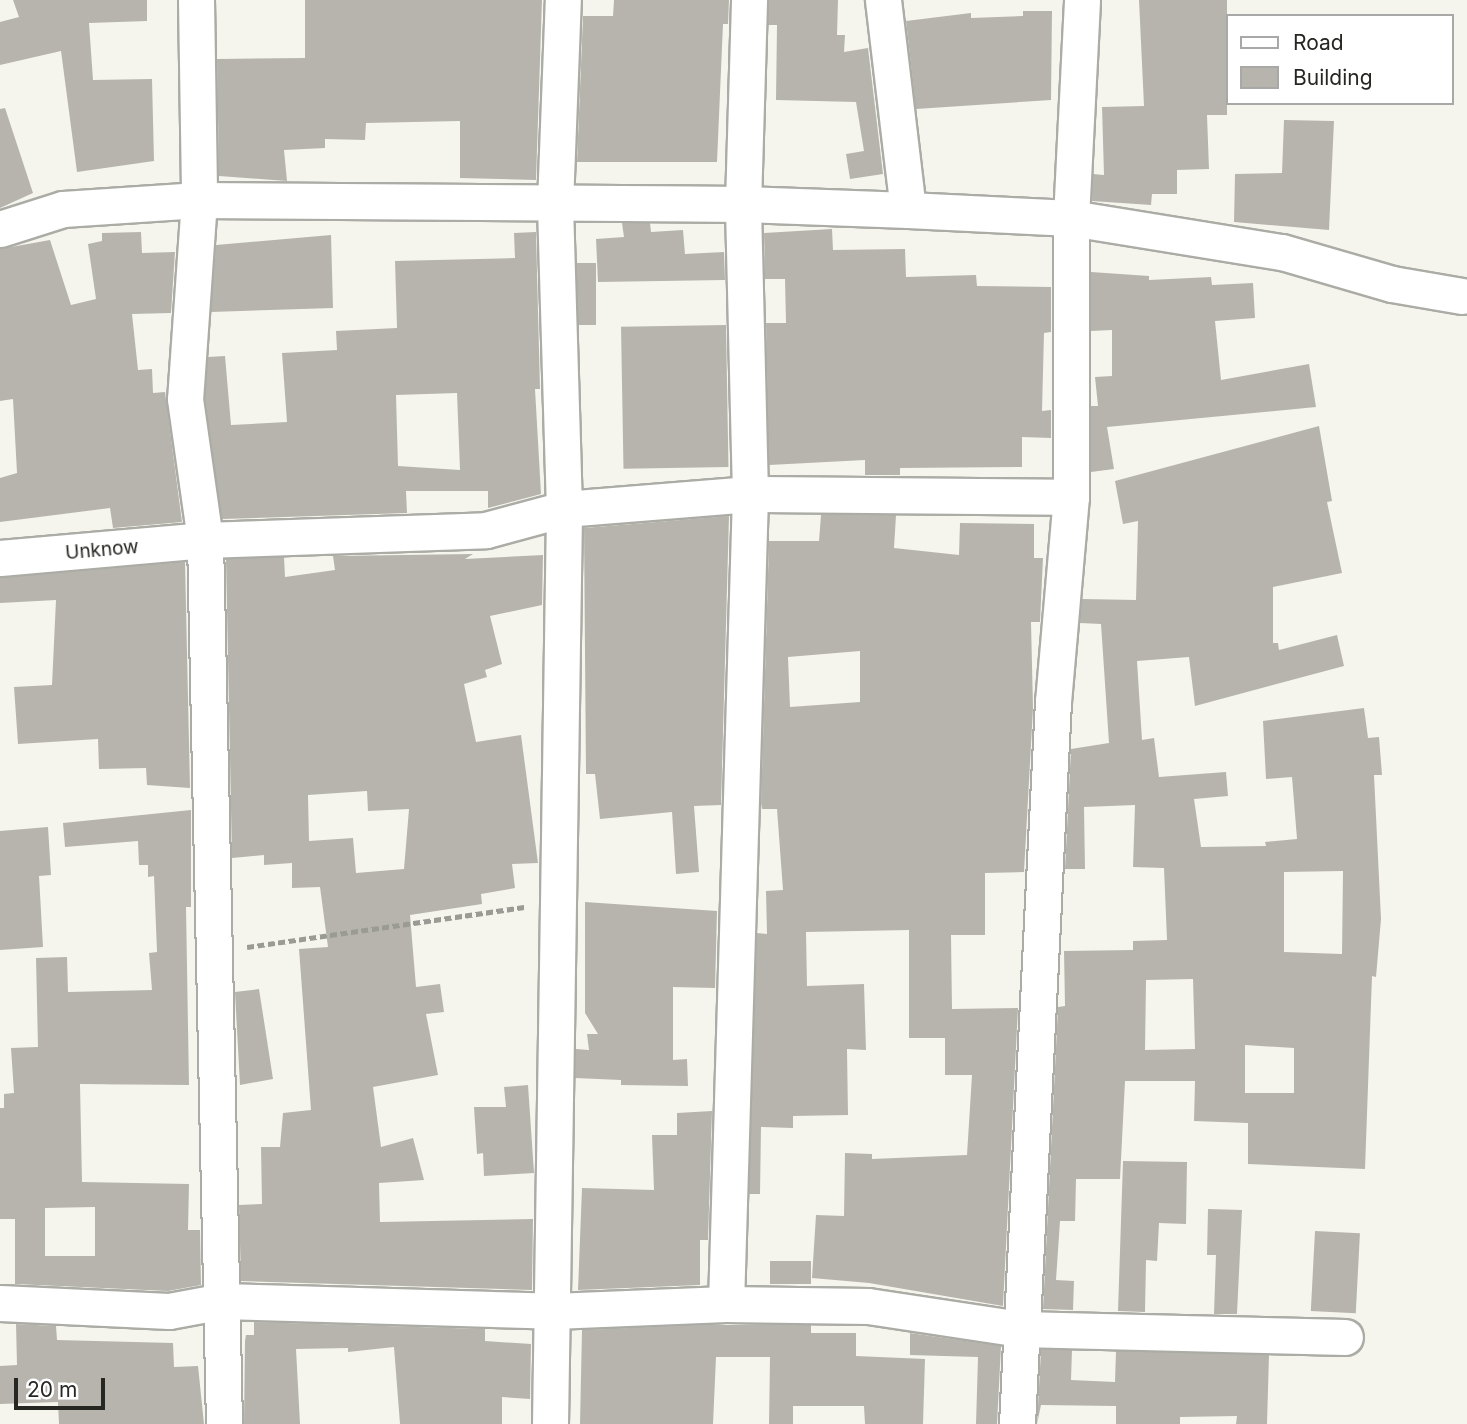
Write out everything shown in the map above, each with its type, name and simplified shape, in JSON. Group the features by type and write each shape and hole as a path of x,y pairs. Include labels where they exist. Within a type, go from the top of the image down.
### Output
{"street":[{"path":"196,0 199,200 185,399 205,540 224,1424"},
{"path":"550,1424 565,509 555,204 563,0"},
{"path":"726,1304 750,494 743,204 749,0"},
{"path":"883,0 908,210"},
{"path":"1017,1424 1053,702 1071,497 1071,218 1082,0"},
{"path":"0,229 63,209 199,200 743,204 908,210 1071,218 1282,253 1391,284 1462,296"},
{"name":"Unknow","path":"0,558 205,540 486,530 565,509 750,494 1071,497"},
{"path":"0,1303 170,1311 223,1301 553,1311 726,1304 868,1306 1020,1329 1345,1338"}],"path":[{"path":"215,952 559,902"}],"building":[{"path":"13,0 147,0 147,21 89,23 93,80 152,79 154,161 77,172 61,51 0,65 0,22 19,17"},
{"path":"305,0 542,0 536,180 460,178 460,121 366,123 365,140 325,139 325,148 284,150 287,181 219,176 217,59 305,58"},
{"path":"614,0 729,0 728,24 723,24 717,162 577,162 583,16 613,16"},
{"path":"769,0 838,0 837,35 845,35 844,52 868,48 883,174 850,179 846,154 864,151 856,102 776,100 777,25 768,25"},
{"path":"1139,0 1227,0 1227,115 1207,115 1209,169 1177,170 1177,194 1152,194 1151,205 1092,201 1093,174 1104,175 1102,107 1144,106"},
{"path":"1023,11 1052,11 1051,100 916,109 906,21 971,13 971,18 1023,16"},
{"path":"5,108 33,193 0,208 0,109"},
{"path":"1284,120 1334,121 1329,230 1234,222 1235,174 1282,173"},
{"path":"622,223 650,223 651,232 683,230 685,254 724,252 725,280 598,282 596,239 624,237"},
{"path":"832,229 833,250 905,249 906,277 976,275 977,286 1051,287 1051,332 1044,333 1042,411 1051,410 1051,438 1022,437 1022,467 900,468 900,475 865,475 865,460 769,465 766,323 786,323 785,279 765,279 764,233"},
{"path":"141,232 142,253 175,252 171,313 132,314 138,370 152,369 153,393 165,392 182,522 113,528 110,508 0,522 0,478 17,473 13,399 0,401 0,249 50,240 71,305 96,299 88,244 102,241 102,233"},
{"path":"536,232 540,389 535,389 541,494 488,508 488,491 406,491 407,513 222,519 205,398 208,357 225,356 231,425 287,422 282,353 337,350 336,331 397,328 395,261 515,258 514,233","holes":["457,393 460,470 398,466 396,395"]},
{"path":"331,235 333,308 211,312 216,245"},
{"path":"577,263 596,263 596,325 577,325"},
{"path":"1091,272 1149,276 1149,280 1211,277 1212,285 1253,283 1255,318 1215,321 1221,380 1309,364 1316,407 1107,427 1114,469 1091,472 1091,406 1098,406 1095,377 1112,376 1112,330 1091,331"},
{"path":"726,325 728,467 623,469 621,327"},
{"path":"1319,426 1332,501 1327,502 1342,573 1273,587 1273,643 1278,643 1279,650 1337,635 1344,666 1195,706 1189,657 1137,661 1142,740 1154,738 1159,777 1226,772 1228,796 1194,799 1201,847 1266,846 1265,842 1297,839 1292,777 1266,779 1263,721 1364,708 1368,738 1379,737 1382,775 1374,775 1381,919 1376,977 1372,976 1365,1169 1248,1164 1248,1123 1194,1121 1195,1081 1125,1081 1120,1179 1076,1179 1075,1221 1060,1221 1056,1280 1074,1281 1073,1310 1043,1309 1058,1007 1065,1006 1064,951 1133,950 1133,941 1167,940 1164,868 1133,867 1135,805 1084,807 1085,869 1065,869 1071,749 1109,743 1101,624 1080,623 1082,599 1136,600 1138,521 1123,524 1115,481","holes":["1343,871 1342,954 1284,952 1284,872","1193,979 1195,1049 1145,1050 1146,980","1245,1045 1294,1048 1294,1093 1245,1093"]},
{"path":"821,515 896,515 894,548 959,555 960,523 1034,524 1034,558 1043,558 1040,622 1031,622 1033,708 1024,872 985,873 985,935 951,935 952,1009 1018,1008 1003,1306 869,1283 812,1278 816,1215 844,1216 845,1153 872,1154 872,1159 967,1155 972,1075 945,1075 945,1038 909,1038 909,930 806,932 807,986 864,984 866,1050 847,1049 848,1115 793,1116 793,1128 761,1127 760,1194 749,1194 757,933 767,934 766,891 783,890 777,809 762,809 761,803 769,541 819,541","holes":["860,651 860,702 790,707 788,657"]},
{"path":"729,516 721,805 694,806 699,872 676,874 672,812 600,819 595,774 586,774 584,528"},
{"path":"473,554 465,559 543,555 542,605 490,616 502,664 485,670 487,677 464,684 476,742 521,735 538,863 512,864 515,888 481,894 482,904 410,915 416,987 440,984 444,1012 426,1014 438,1075 373,1087 381,1147 413,1138 424,1180 379,1183 380,1222 533,1219 532,1290 241,1281 239,1205 262,1204 261,1147 280,1147 283,1113 311,1110 299,949 328,947 320,887 292,888 292,863 264,865 264,855 232,858 226,559 284,557 285,577 335,570 333,556","holes":["367,791 368,811 409,809 404,869 356,873 353,838 309,841 308,795"]},
{"path":"185,562 190,788 147,785 146,768 99,769 98,739 18,744 14,687 52,685 56,600 0,603 0,578"},
{"path":"191,810 191,907 186,907 189,1085 80,1084 82,1182 189,1184 188,1230 200,1230 201,1285 168,1291 15,1284 15,1219 0,1219 0,1108 4,1108 4,1094 14,1093 11,1048 38,1047 36,958 67,957 68,992 152,990 149,953 157,952 154,876 148,877 148,865 139,865 138,841 65,847 63,823","holes":["95,1207 95,1256 45,1256 45,1208"]},
{"path":"48,827 51,875 39,876 43,947 0,950 0,831"},
{"path":"585,902 717,911 715,988 673,987 673,1060 687,1059 688,1086 621,1085 621,1080 575,1078 576,1049 589,1050 587,1034 598,1034 585,1013"},
{"path":"259,989 273,1079 240,1085 235,992"},
{"path":"528,1085 534,1173 484,1176 483,1153 477,1154 474,1107 506,1107 504,1087"},
{"path":"712,1111 708,1240 700,1240 700,1285 578,1290 582,1188 654,1190 652,1135 677,1135 677,1113"},
{"path":"1123,1161 1187,1162 1186,1224 1159,1223 1157,1261 1146,1260 1145,1312 1118,1311"},
{"path":"1208,1209 1242,1210 1237,1314 1214,1314 1216,1255 1207,1255"},
{"path":"1315,1231 1360,1233 1356,1313 1311,1311"},
{"path":"770,1261 811,1261 811,1284 770,1284"},
{"path":"254,1322 485,1329 485,1341 531,1344 530,1399 502,1397 502,1424 400,1424 394,1347 348,1352 348,1348 296,1349 300,1424 244,1424 245,1341 246,1335 254,1335"},
{"path":"16,1324 56,1326 57,1340 173,1343 174,1367 198,1366 204,1424 59,1424 58,1402 0,1404 0,1366 17,1365"},
{"path":"700,1325 811,1325 811,1333 856,1333 856,1356 925,1359 923,1424 865,1424 864,1406 793,1406 793,1424 769,1424 770,1357 716,1357 713,1424 580,1424 582,1330"},
{"path":"910,1333 1001,1346 997,1424 976,1424 978,1357 910,1355"},
{"path":"1041,1350 1072,1350 1071,1380 1115,1382 1116,1351 1269,1355 1267,1424 1236,1424 1237,1416 1180,1417 1180,1424 1116,1424 1116,1406 1041,1405 1037,1424"}]}
